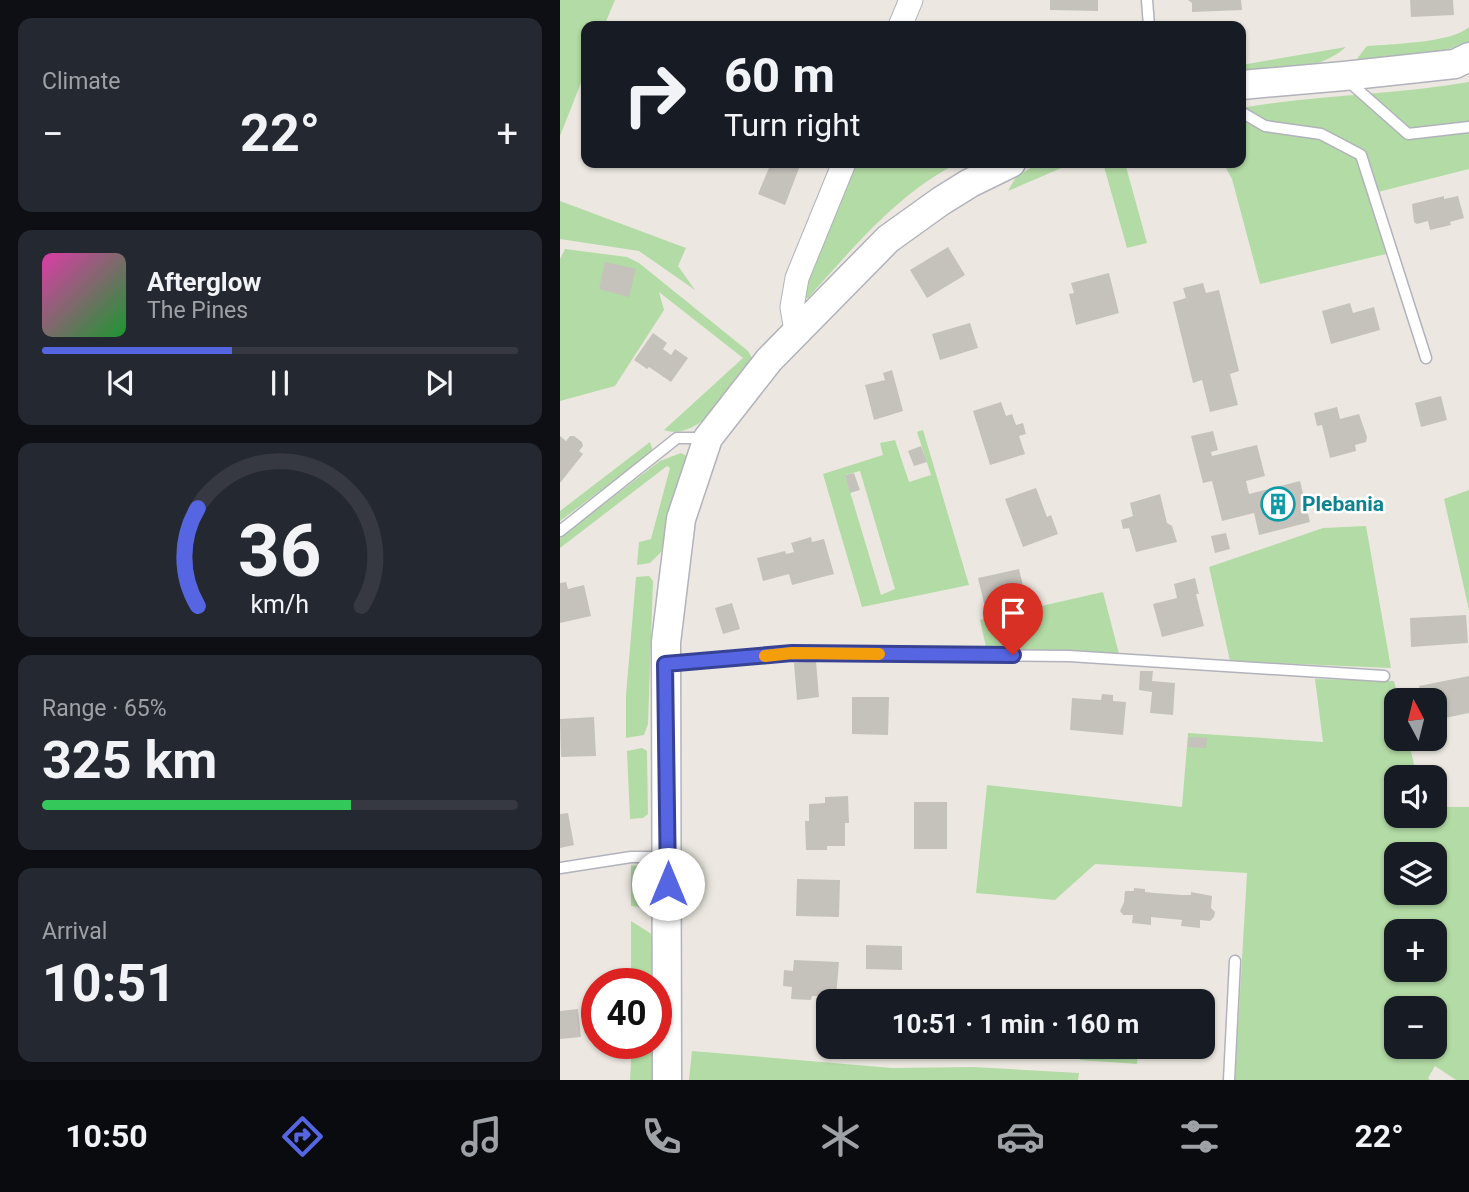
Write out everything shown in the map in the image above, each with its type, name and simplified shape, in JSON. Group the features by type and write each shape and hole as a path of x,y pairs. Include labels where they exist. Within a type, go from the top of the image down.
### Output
{"street":[{"path":"902,21 911,0"},
{"path":"1246,85 1455,64 1469,57"},
{"path":"796,331 792,307 797,278 842,168"},
{"path":"667,1080 666,642 681,519 708,438 769,360 888,239 960,189 1001,168"}],"lane":[{"path":"1147,0 1149,21"},
{"path":"1344,76 1408,134 1469,127"},
{"path":"1246,115 1265,126 1321,134 1361,155 1426,358"},
{"path":"560,531 677,438 708,438"},
{"path":"665,664 792,653 1069,656 1384,676"},
{"path":"560,868 631,857 668,857"},
{"path":"1229,1080 1235,961"}],"green space":[{"path":"560,0 615,0 606,21 581,21 581,83 560,136"},
{"path":"1469,27 1467,44 1427,55 1353,64 1367,46 1436,40"},
{"path":"1346,47 1323,61 1282,70 1246,74 1246,64"},
{"path":"1469,82 1469,169 1370,194 1386,254 1260,284 1232,179 1226,168 1246,168 1246,107"},
{"path":"853,168 949,168 916,190 877,223 808,298 802,299 800,294"},
{"path":"1031,168 1061,168 1008,191 1016,177"},
{"path":"1104,168 1126,168 1147,243 1127,248"},
{"path":"560,201 686,248 678,266 695,290 639,251 560,239"},
{"path":"565,249 627,257 639,263 748,351 752,358 751,366 714,411 690,428 677,432 664,430 743,358 659,292 664,310 615,386 560,401 560,259"},
{"path":"923,430 969,585 862,607 823,474 883,455 880,443 895,440 909,482 931,475 917,432","holes":["860,471 895,589 881,595 845,475"]},
{"path":"650,442 653,451 560,521 560,511"},
{"path":"681,453 690,458 671,511 661,552 650,563 637,565 639,542 651,539 670,468 667,466 560,548 560,538 660,461"},
{"path":"1469,490 1469,610 1444,499"},
{"path":"1366,526 1391,668 1230,661 1209,567 1323,528"},
{"path":"649,576 653,581 648,724 644,735 626,738 626,695 636,577"},
{"path":"1103,592 1119,654 986,647 980,620"},
{"path":"1315,679 1394,681 1396,688 1384,688 1384,751 1411,751 1414,765 1384,765 1384,828 1447,828 1447,807 1469,807 1469,1080 1456,1080 1435,1066 1428,1078 1430,1080 1235,1080 1247,873 1095,864 1055,900 976,893 987,785 1182,807 1188,733 1323,742"},
{"path":"642,748 647,751 648,814 643,818 630,819 627,751"},
{"path":"631,865 648,868 653,874 654,906 631,906"},
{"path":"631,921 650,933 654,940 655,968 631,968"},
{"path":"692,1051 892,1068 973,1067 1079,1073 1078,1080 689,1080"},
{"path":"631,1059 655,1059 654,1080 630,1080"},
{"path":"1080,1059 1137,1059 1137,1064"}],"building":[{"path":"1050,0 1098,0 1098,11 1050,10"},
{"path":"1188,0 1241,0 1242,10 1192,12 1192,3"},
{"path":"1410,0 1453,0 1454,15 1411,17"},
{"path":"769,168 799,168 785,205 758,194"},
{"path":"1444,196 1444,199 1458,196 1464,218 1450,222 1451,225 1430,230 1428,221 1417,224 1414,222 1412,204"},
{"path":"948,247 965,275 927,298 910,270"},
{"path":"605,262 636,269 629,297 599,289"},
{"path":"1109,273 1119,313 1076,325 1069,294 1074,293 1071,283"},
{"path":"1203,283 1206,293 1219,290 1239,371 1230,374 1238,405 1210,412 1202,380 1193,383 1173,302 1186,298 1183,288"},
{"path":"1350,303 1353,313 1374,307 1380,330 1331,344 1322,311"},
{"path":"970,323 978,348 940,360 932,334"},
{"path":"653,333 667,343 663,349 671,355 675,349 688,358 671,382 634,360"},
{"path":"892,370 903,411 874,420 865,385 885,380 883,373"},
{"path":"1441,396 1447,420 1421,427 1415,403"},
{"path":"1001,402 1006,416 1012,414 1016,425 1023,423 1026,434 1019,436 1025,454 990,465 973,411"},
{"path":"1337,407 1340,419 1359,414 1367,437 1366,442 1355,445 1356,451 1330,458 1322,425 1317,426 1314,413"},
{"path":"1213,431 1218,450 1211,452 1212,456 1257,445 1265,476 1246,481 1249,494 1300,481 1310,522 1259,535 1254,513 1222,521 1212,481 1203,483 1191,436"},
{"path":"560,436 566,441 570,436 574,436 582,442 583,446 579,451 583,454 560,483"},
{"path":"921,446 927,462 914,466 908,451"},
{"path":"854,473 860,490 850,493 845,475"},
{"path":"1036,488 1047,517 1051,515 1058,534 1023,547 1005,499"},
{"path":"1160,494 1167,523 1172,526 1177,542 1136,552 1129,528 1123,529 1121,520 1133,516 1130,503"},
{"path":"1226,533 1230,549 1215,553 1211,536"},
{"path":"811,537 812,542 824,539 834,574 792,585 789,574 763,581 757,558 785,551 786,554 794,552 791,543"},
{"path":"1019,569 1028,606 987,616 978,578"},
{"path":"1195,578 1204,626 1162,637 1153,604 1177,598 1174,584"},
{"path":"566,582 568,589 584,585 591,616 560,623 560,583"},
{"path":"732,603 740,629 723,634 715,608"},
{"path":"1466,615 1468,643 1411,647 1410,618"},
{"path":"816,661 819,697 797,700 794,663"},
{"path":"1140,671 1153,671 1152,681 1175,683 1173,715 1150,713 1152,692 1139,690"},
{"path":"1469,676 1469,713 1447,718 1447,688 1419,686"},
{"path":"1102,694 1113,695 1113,701 1126,702 1123,735 1070,730 1072,698 1101,700"},
{"path":"852,697 889,697 888,735 852,734"},
{"path":"594,717 596,756 561,757 560,719"},
{"path":"1189,737 1207,738 1206,748 1188,747"},
{"path":"848,796 849,823 845,823 845,846 827,846 827,850 806,850 805,821 809,821 809,804 825,803 825,797"},
{"path":"914,802 947,802 947,849 914,849"},
{"path":"568,813 574,845 560,848 560,814"},
{"path":"797,879 840,880 839,917 796,916"},
{"path":"1134,888 1145,889 1145,892 1191,895 1191,892 1212,896 1211,908 1215,912 1214,917 1210,921 1200,920 1200,928 1181,926 1182,920 1151,917 1151,925 1132,923 1133,915 1123,915 1120,911 1125,891 1134,891"},
{"path":"866,945 902,946 902,970 866,969"},
{"path":"794,960 839,962 837,989 816,989 816,996 812,996 811,1000 791,999 792,987 783,986 784,970 793,971"},
{"path":"578,1009 581,1037 560,1039 560,1011"}],"slow traffic":[{"path":"765,656 792,653 879,654"}],"place":[{"name":"Plebania","path":"1278,504"}],"route":[{"path":"668,884 665,664 792,653 1013,655"}]}
